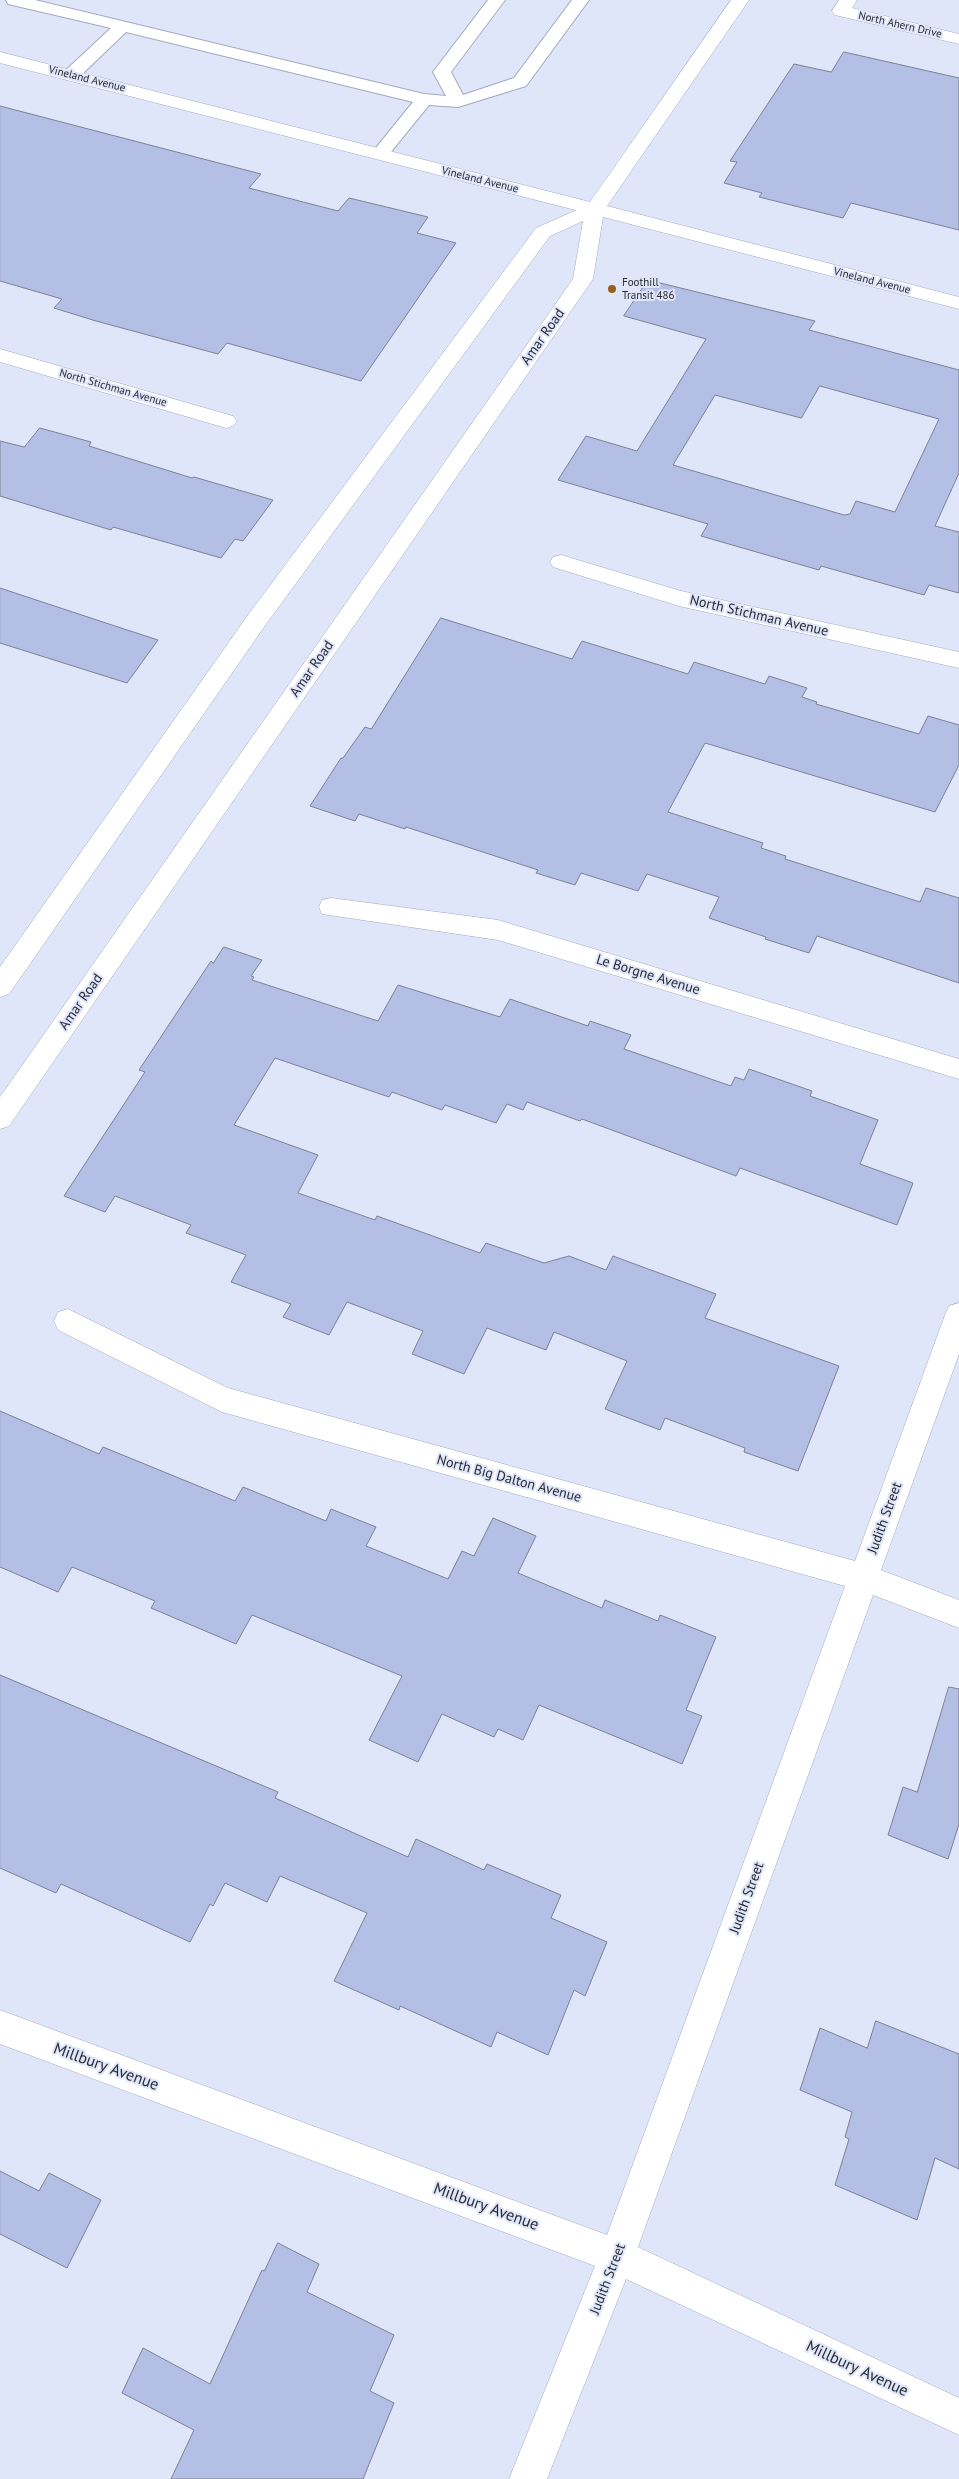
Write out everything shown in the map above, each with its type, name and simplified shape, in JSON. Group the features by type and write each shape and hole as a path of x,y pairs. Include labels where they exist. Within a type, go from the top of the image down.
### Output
{"street":[{"name":"Amar Road","path":"0,1118 583,279 595,210 740,0"},
{"name":"North Ahern Drive","path":"844,6 959,38"},
{"name":"Vineland Avenue","path":"0,57 959,303"},
{"path":"0,987 256,622 543,232 595,210"},
{"name":"North Stichman Avenue","path":"0,355 226,421"},
{"name":"North Stichman Avenue","path":"561,562 679,598 959,660"},
{"name":"Le Borgne Avenue","path":"331,907 498,930 959,1069"},
{"name":"Judith Street","path":"528,2479 617,2256 959,1316"},
{"name":"North Big Dalton Avenue","path":"68,1320 222,1399 863,1577 959,1614"},
{"name":"Millbury Avenue","path":"0,2027 617,2256 959,2417"}],"lane":[{"path":"14,0 424,99 458,102 520,82 581,0"},
{"path":"458,102 442,72 497,0"},
{"path":"71,75 122,27"},
{"path":"380,154 424,99"}],"building":[{"path":"844,52 959,78 959,230 851,203 843,218 759,197 762,193 724,183 737,162 730,161 794,64 831,72"},
{"path":"0,106 261,174 249,188 338,211 349,198 428,217 417,233 456,243 361,381 227,343 218,354 96,321 54,308 62,299 0,281"},
{"path":"648,280 815,321 809,330 959,370 959,473 935,526 959,532 959,593 929,585 924,595 821,566 819,570 701,536 708,524 558,480 586,436 637,451 706,339 624,316","holes":["820,386 939,419 895,512 856,501 850,514 844,515 673,465 715,395 801,418"]},
{"path":"40,428 91,442 89,446 192,478 273,500 243,541 235,539 221,558 113,527 111,530 0,496 0,441 24,447"},
{"path":"0,588 158,640 127,683 0,643"},
{"path":"441,618 572,659 582,641 688,674 694,662 765,684 769,676 807,688 802,697 817,702 816,704 919,734 928,716 959,725 959,765 935,812 705,743 668,812 763,843 761,848 786,856 785,859 920,902 926,888 959,898 959,983 817,936 809,953 765,939 766,937 709,918 719,897 647,874 638,891 581,873 575,885 536,873 538,870 406,827 405,829 359,814 355,821 310,806 341,758 343,758 365,727 371,729"},
{"path":"224,947 262,960 251,976 254,977 252,980 378,1021 398,985 500,1017 510,999 588,1026 590,1021 631,1035 624,1049 731,1086 735,1077 744,1080 749,1069 812,1091 810,1096 878,1120 860,1164 913,1183 897,1225 740,1168 736,1176 582,1119 580,1121 527,1102 523,1110 507,1104 496,1123 445,1105 442,1110 392,1092 389,1097 275,1058 234,1125 318,1155 298,1193 375,1220 377,1216 480,1253 486,1243 544,1263 569,1256 606,1270 613,1256 716,1294 705,1318 839,1366 798,1471 744,1452 745,1448 665,1418 660,1430 605,1409 627,1361 554,1332 546,1350 487,1328 464,1374 412,1354 423,1331 347,1302 329,1335 283,1317 291,1304 231,1282 246,1255 186,1233 191,1225 115,1196 105,1212 64,1196 145,1072 139,1070 211,961 213,963"},
{"path":"0,1411 99,1454 103,1447 235,1501 243,1487 326,1521 331,1509 376,1527 366,1546 448,1579 462,1551 474,1556 493,1518 536,1536 518,1573 602,1608 605,1600 658,1621 660,1615 716,1637 686,1710 702,1716 682,1764 539,1705 523,1740 498,1729 494,1737 442,1714 418,1762 369,1740 402,1676 252,1615 236,1644 151,1608 155,1601 72,1567 58,1592 0,1567"},
{"path":"0,1675 278,1792 275,1798 408,1857 416,1839 484,1870 487,1864 561,1895 551,1918 607,1942 585,1996 574,1990 548,2055 497,2032 491,2047 400,2006 399,2010 334,1981 367,1913 280,1876 267,1902 225,1883 213,1906 210,1904 190,1942 61,1884 56,1893 0,1868"},
{"path":"949,1687 959,1689 959,1824 948,1859 888,1835 903,1787 917,1792"},
{"path":"876,2021 959,2054 959,2169 935,2158 917,2220 835,2185 849,2139 845,2137 852,2112 800,2090 820,2028 867,2048"},
{"path":"0,2171 39,2191 49,2173 101,2200 67,2268 0,2234"},
{"path":"278,2243 319,2264 307,2292 394,2335 370,2391 394,2403 363,2479 171,2479 194,2430 122,2393 143,2348 210,2384 262,2270 264,2271"}],"place":[{"name":"Foothill Transit 486","path":"612,289"}]}
